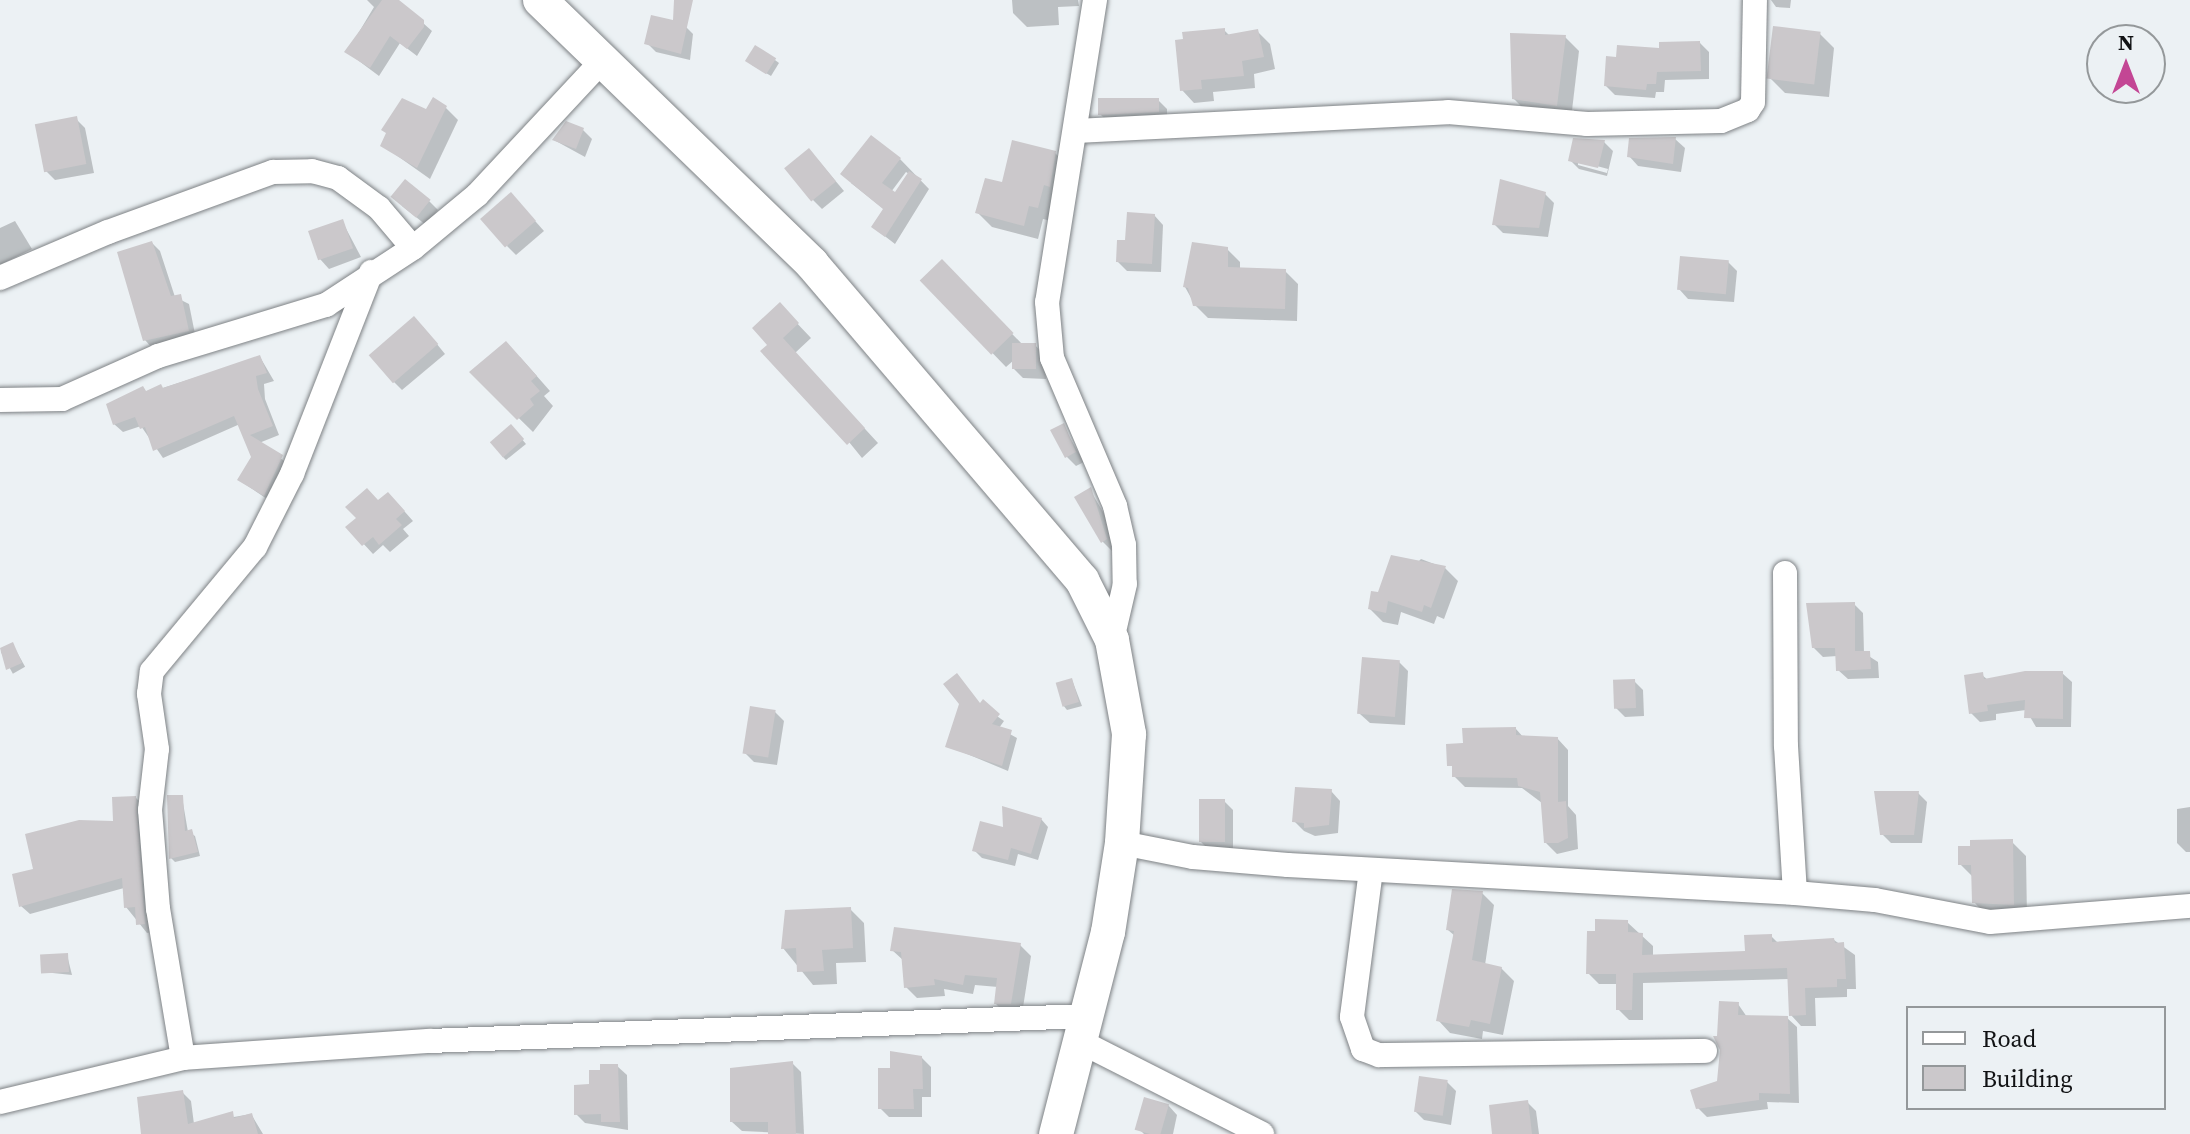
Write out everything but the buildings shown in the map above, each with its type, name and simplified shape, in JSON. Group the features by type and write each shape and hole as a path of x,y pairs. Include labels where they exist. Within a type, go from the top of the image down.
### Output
{"street":[{"path":"540,0 600,63 812,264 1082,580 1112,640 1129,734 1122,843 1108,932 1056,1134"},
{"path":"1095,0 1047,302 1052,358 1115,506 1124,545 1125,584 1112,640"},
{"path":"1076,131 1448,112 1587,124 1721,121 1748,110 1753,102 1755,0"},
{"path":"0,400 62,399 158,356 326,305 371,272 413,248 477,195 600,63"},
{"path":"0,278 108,232 273,172 312,171 338,178 379,208 413,248"},
{"path":"183,1058 158,909 150,810 157,749 149,694 152,671 255,547 292,474 371,272"},
{"path":"1785,573 1786,746 1795,893"},
{"path":"1122,843 1193,857 1371,870 1430,869 1875,900 1990,922 2190,906"},
{"path":"1371,870 1352,1017 1363,1049 1379,1055 1607,1056 1705,1051"},
{"path":"0,1102 183,1058 429,1041 1083,1029 1262,1134"}]}
